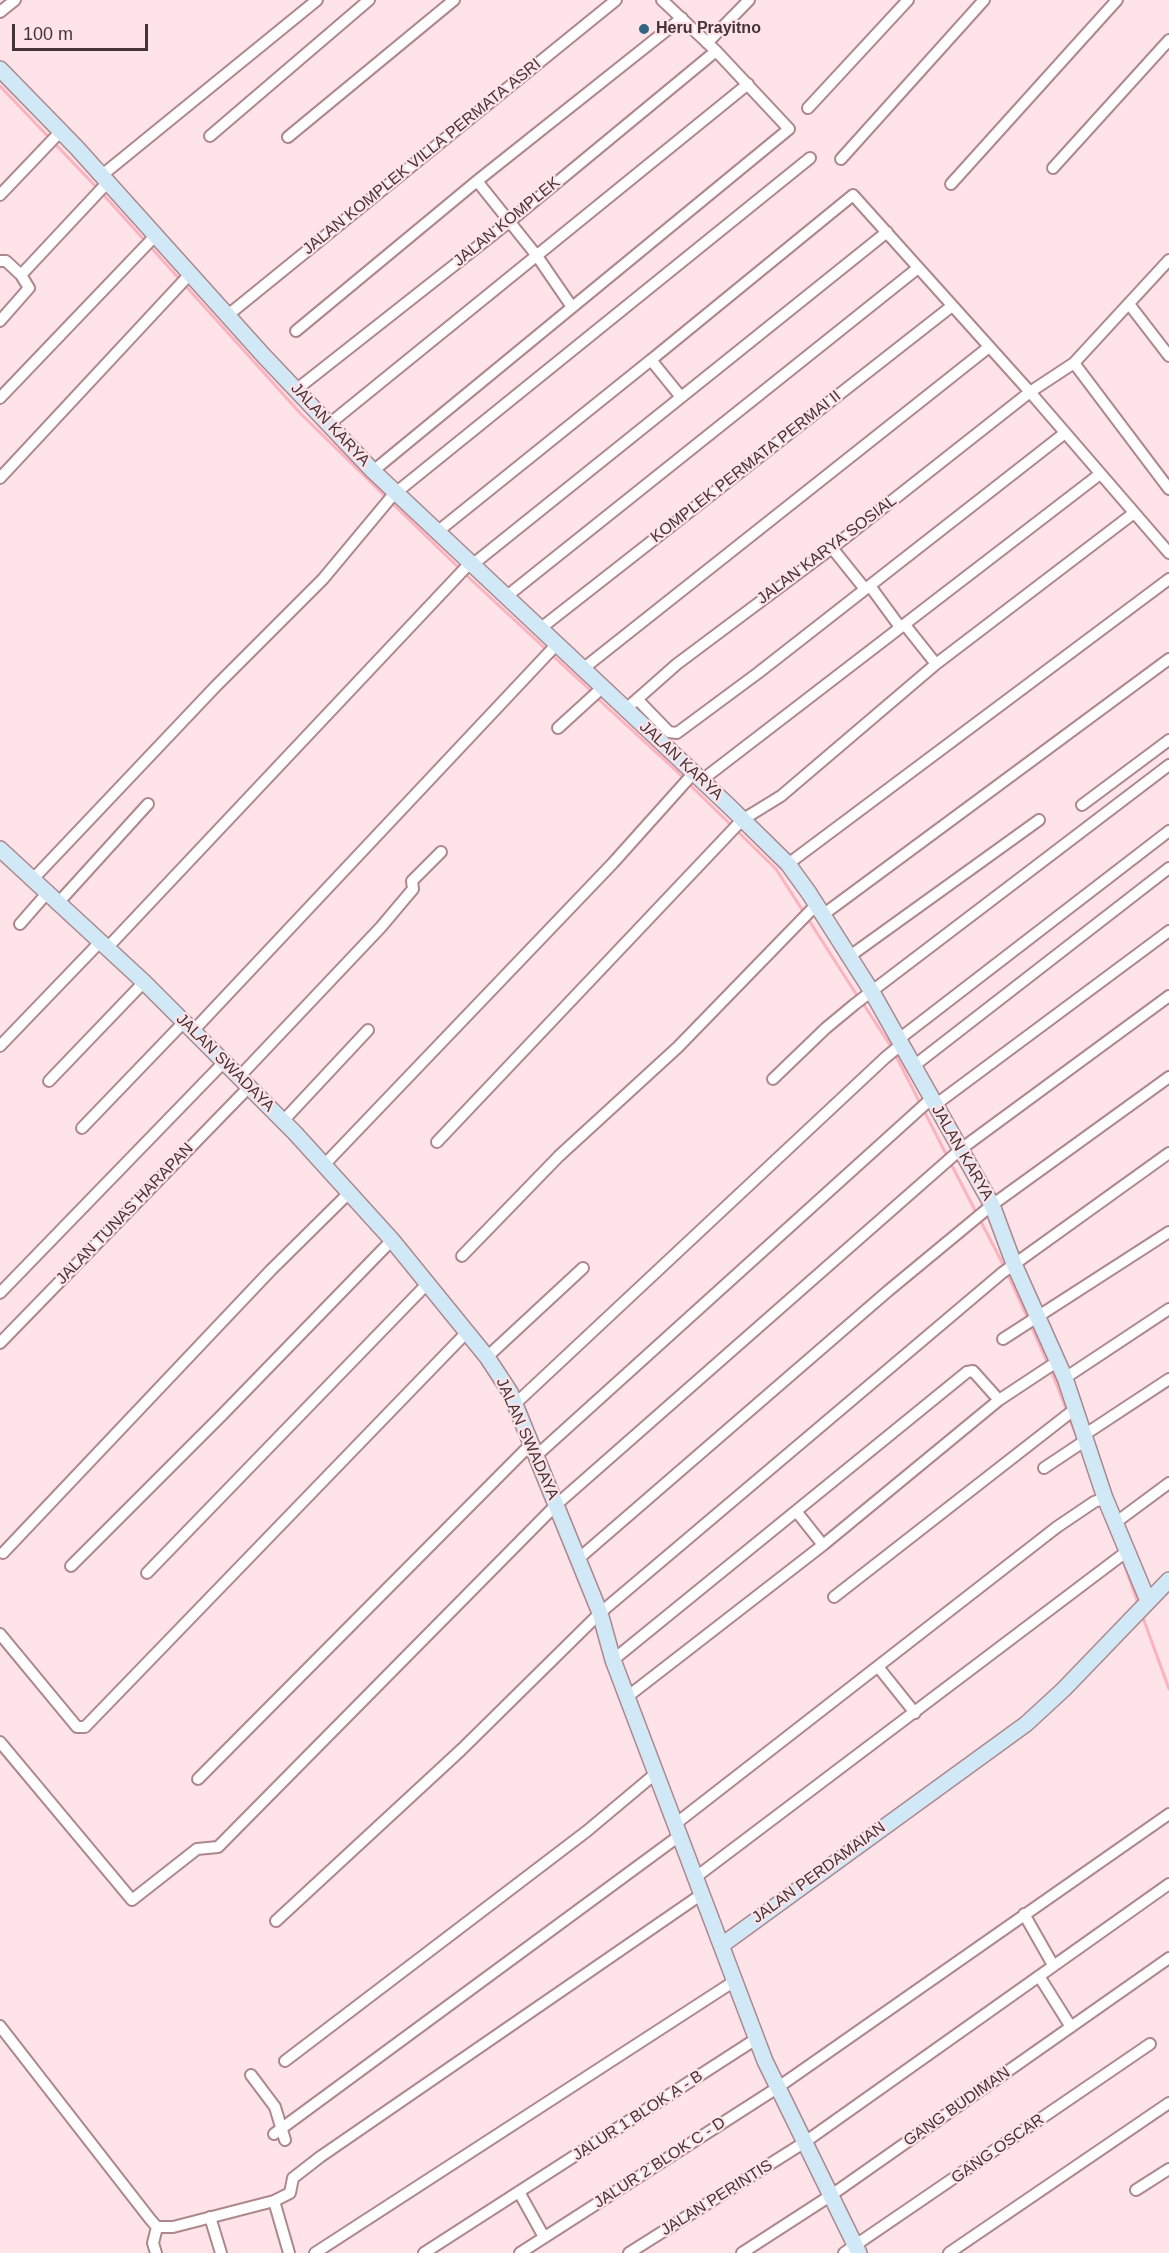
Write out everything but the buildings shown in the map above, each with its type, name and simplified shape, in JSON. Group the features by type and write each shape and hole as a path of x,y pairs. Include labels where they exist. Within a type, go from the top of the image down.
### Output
{"street":[{"path":"0,12 15,0"},
{"path":"21,275 102,185 317,0"},
{"path":"210,136 369,0"},
{"path":"288,137 454,0"},
{"name":"JALAN KOMPLEK VILLA PERMATA ASRI","path":"228,315 616,0"},
{"path":"373,471 789,129 748,84 662,0"},
{"name":"JALAN KOMPLEK","path":"297,389 509,222 711,47 749,0"},
{"path":"808,108 908,0"},
{"path":"841,159 984,0"},
{"path":"951,184 1118,0"},
{"path":"296,331 477,181 682,18"},
{"path":"1053,168 1169,40"},
{"name":"JALAN KARYA","path":"2,76 61,131 102,185 150,241 228,315 395,495 437,532 469,565 507,596 541,628 555,645 584,669 599,691 631,704 737,824 788,864 850,956 863,998 915,1065 931,1102 989,1208 1009,1268 1032,1320 1052,1364 1065,1378 1071,1412 1085,1437 1100,1500 1115,1523 1121,1555 1145,1601"},
{"path":"328,425 748,84"},
{"path":"0,195 61,131"},
{"path":"33,879 216,686 323,579 382,507 810,158"},
{"path":"477,181 537,256 572,307"},
{"path":"437,532 853,195 1030,392 1169,553"},
{"path":"0,1046 105,944 469,565 887,232"},
{"path":"0,398 150,241"},
{"path":"0,261 6,261 28,284 28,290 0,321"},
{"name":"JALAN KARYA SOSIAL","path":"631,704 676,664 832,548 1030,392 1074,363 1168,264"},
{"path":"507,596 918,268"},
{"path":"0,478 188,277"},
{"path":"1129,303 1169,356"},
{"name":"KOMPLEK PERMATA PERMAI II","path":"541,628 952,306"},
{"path":"584,669 989,347"},
{"path":"651,360 681,397"},
{"path":"1074,363 1169,489"},
{"path":"631,704 669,732 677,733 1065,433"},
{"path":"324,1165 538,942 682,786 902,626 1100,474"},
{"path":"437,1142 737,824 781,796 936,664 1134,513"},
{"path":"832,548 936,664"},
{"path":"788,864 1169,579"},
{"path":"82,1128 188,1027 555,645"},
{"path":"462,1256 559,1156 678,1047 802,922 1169,659"},
{"path":"558,728 599,691"},
{"path":"1082,805 1169,740"},
{"path":"773,1079 863,998 1169,765"},
{"path":"20,924 53,897 148,804"},
{"path":"850,956 1039,820"},
{"path":"515,1404 899,1044 1169,831"},
{"name":"JALAN SWADAYA","path":"0,849 105,944 245,1081 392,1240 487,1357 515,1404 600,1613 613,1660 676,1830 722,1945"},
{"name":"JALAN TUNAS HARAPAN","path":"0,1343 245,1081 381,927 413,889 412,881 441,852"},
{"path":"915,1065 1169,868"},
{"path":"198,1779 534,1450 915,1113 1169,931"},
{"path":"50,1081 144,982"},
{"path":"0,1742 126,1893 135,1899 197,1849 218,1847 556,1505 957,1152 1169,996"},
{"path":"283,1121 368,1030"},
{"path":"0,1293 225,1061"},
{"path":"578,1560 888,1291 989,1208 1169,1077"},
{"path":"276,1922 461,1750 600,1613 1009,1268 1169,1153"},
{"path":"3,1553 271,1270 349,1193"},
{"path":"1003,1339 1169,1232"},
{"path":"71,1566 392,1240"},
{"path":"487,1357 583,1268"},
{"path":"147,1574 428,1284"},
{"path":"1065,1378 1169,1309"},
{"path":"0,1634 77,1727 85,1727 467,1332"},
{"path":"627,1697 823,1545 999,1400 1052,1364"},
{"path":"613,1660 967,1372 973,1371 999,1400"},
{"path":"1044,1468 1169,1378"},
{"path":"834,1597 1071,1412"},
{"path":"1115,1523 1169,1483"},
{"path":"278,2131 676,1830 1057,1527 1100,1500"},
{"path":"796,1511 823,1545"},
{"path":"696,1877 1121,1555"},
{"name":"JALAN PERDAMAIAN","path":"722,1945 1019,1729 1064,1689 1145,1601 1167,1588"},
{"path":"879,1668 915,1713"},
{"path":"285,2061 587,1831 655,1774"},
{"name":"JALUR 2 BLOK C - D","path":"520,2253 777,2088 1169,1814"},
{"name":"JALAN PERINTIS","path":"629,2253 805,2142 1169,1884"},
{"path":"157,2227 173,2227 274,2201 290,2193 293,2178 320,2157 702,1894"},
{"path":"1024,1914 1053,1965"},
{"path":"722,1945 733,1982 756,2039 777,2088 830,2196 853,2251"},
{"name":"GANG BUDIMAN","path":"742,2253 830,2196 1169,1958"},
{"path":"1039,1976 1071,2027"},
{"path":"315,2253 733,1982"},
{"path":"0,2026 157,2227"},
{"name":"JALUR 1 BLOK A - B","path":"424,2253 756,2039"},
{"name":"GANG OSCAR","path":"853,2251 1150,2044"},
{"path":"251,2075 275,2107 278,2131 285,2140"},
{"path":"949,2253 1169,2103"},
{"path":"1136,2190 1169,2169"},
{"path":"519,2192 544,2237"},
{"path":"274,2201 289,2253"},
{"path":"210,2217 220,2253"},
{"path":"156,2253 153,2242 157,2227"}],"waterway":[{"path":"0,86 101,192 301,414 387,498"},
{"path":"392,503 460,569"},
{"path":"465,574 592,692"},
{"path":"596,697 684,778"},
{"path":"688,783 776,869 858,997"},
{"path":"862,1002 892,1048 947,1156"},
{"path":"950,1162 1006,1270 1048,1364"},
{"path":"1051,1370 1067,1411"},
{"path":"1069,1418 1079,1442"},
{"path":"1122,1558 1139,1606"},
{"path":"1142,1615 1169,1689"}],"place":[{"name":"Heru Prayitno","path":"644,29"}]}
